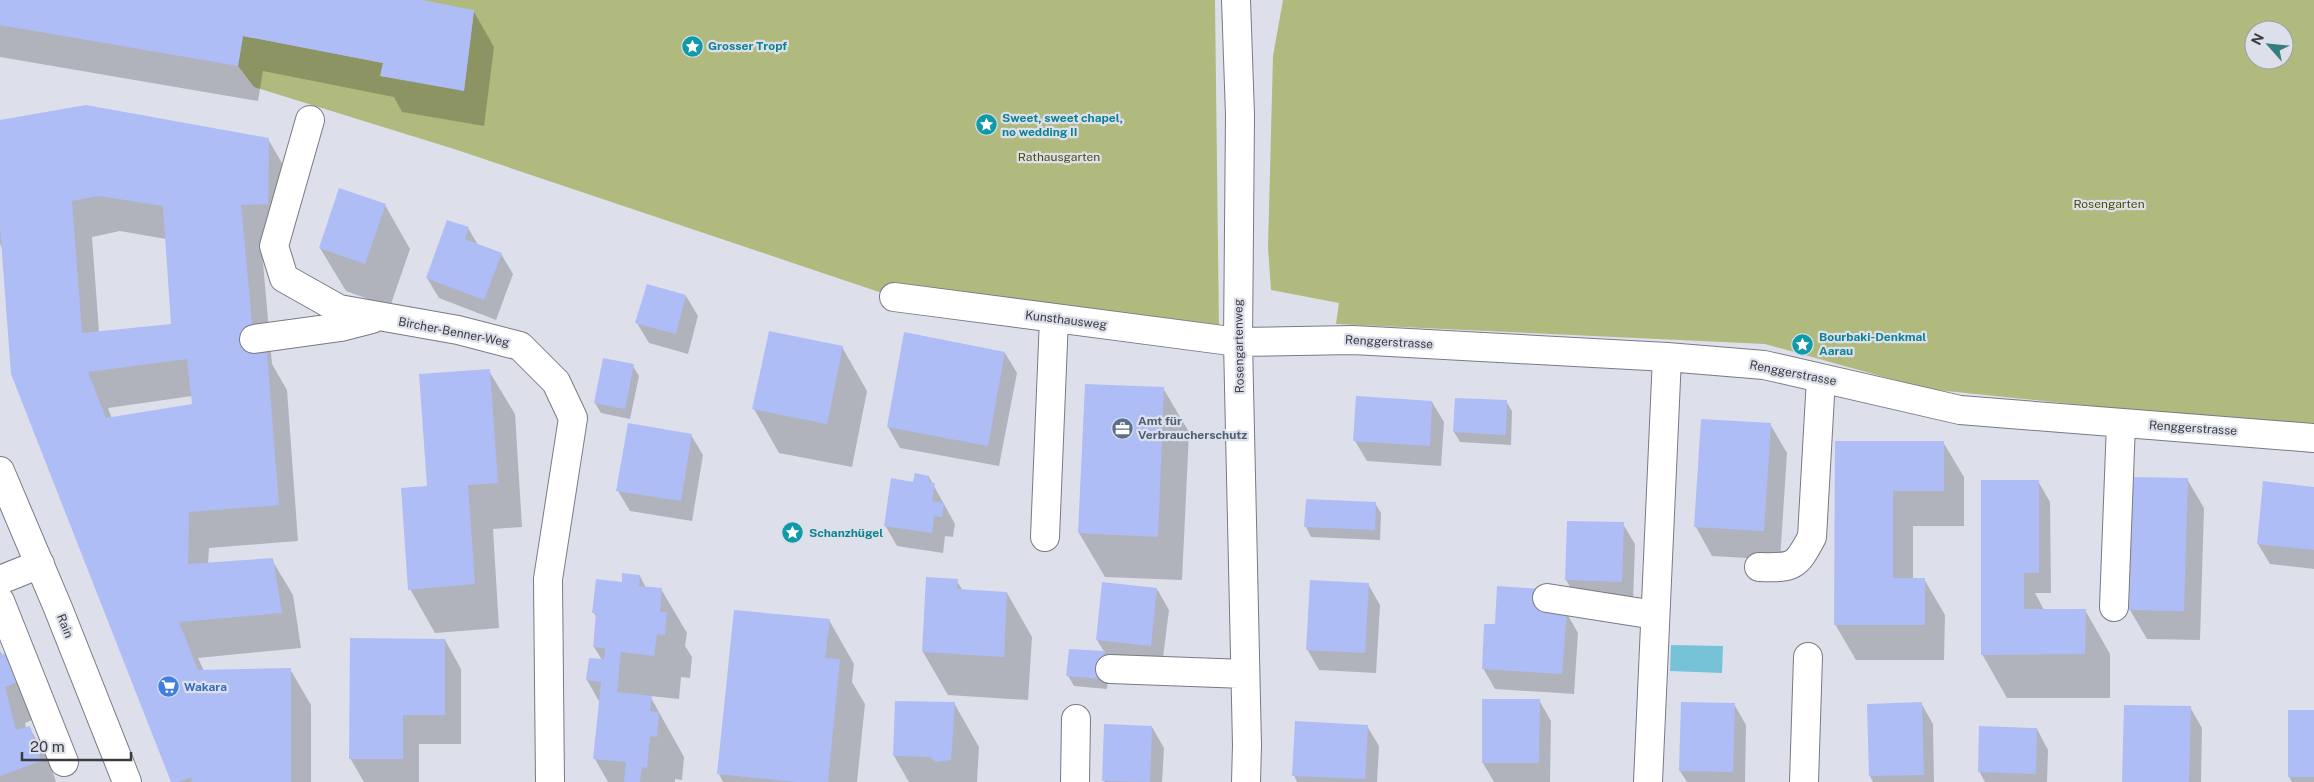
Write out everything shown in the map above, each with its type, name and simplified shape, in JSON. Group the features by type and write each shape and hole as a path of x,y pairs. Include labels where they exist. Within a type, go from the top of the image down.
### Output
{"street":[{"name":"Rosengartenweg","path":"1236,0 1240,115 1238,342 1246,782"},
{"name":"Bircher-Benner-Weg","path":"310,120 274,246 284,278 339,309 458,330 520,346 556,382 574,418 548,579 550,782"},
{"name":"Kunsthausweg","path":"894,297 1238,342"},
{"path":"254,339 341,327 378,317"},
{"path":"1045,537 1054,318"},
{"name":"Renggerstrasse","path":"1238,342 1344,340 1668,357 1764,365 1960,410 2314,438"},
{"path":"1648,782 1668,357"},
{"path":"1760,567 1785,568 1800,559 1812,537 1821,378"},
{"path":"2114,607 2121,423"},
{"name":"Rain","path":"0,471 40,564 127,782"},
{"path":"0,580 40,564"},
{"path":"1547,598 1656,615"},
{"path":"0,601 64,762"},
{"path":"1804,782 1808,656"},
{"path":"1110,669 1245,674"},
{"path":"1074,782 1076,719"}],"green space":[{"name":"Rathausgarten","path":"421,0 1215,0 1219,331 894,297 454,149 254,87 238,66 243,36 383,63 381,76 464,90 474,11"},
{"name":"Rosengarten","path":"1283,0 2314,0 2314,429 1927,389 1765,344 1336,324 1339,303 1271,290 1268,248 1273,56"}],"water":[{"path":"1671,645 1723,646 1722,673 1670,671"}],"building":[{"path":"0,0 421,0 474,10 464,91 380,76 383,63 243,36 238,66 0,25"},
{"path":"86,105 269,138 268,204 241,205 255,354 267,353 279,505 189,512 188,564 273,558 282,613 179,622 198,670 291,668 291,782 192,782 191,777 179,782 171,782 11,374 0,227 0,120","holes":["99,196 163,206 171,324 82,333 72,201","187,359 192,404 106,418 88,372"]},
{"path":"339,188 386,204 365,264 319,248"},
{"path":"447,220 469,227 465,239 502,253 484,300 426,278"},
{"path":"647,284 686,295 676,334 635,323"},
{"path":"769,331 843,346 827,424 752,409"},
{"path":"904,332 1005,352 988,446 887,427"},
{"path":"603,358 634,364 625,409 594,403"},
{"path":"490,369 498,483 468,485 475,584 408,590 401,488 427,486 419,374"},
{"path":"1085,384 1164,387 1158,537 1078,533"},
{"path":"1356,396 1432,401 1430,446 1353,441"},
{"path":"1455,398 1507,400 1506,435 1453,432"},
{"path":"1701,419 1771,423 1764,531 1694,527"},
{"path":"628,423 692,434 681,501 616,491"},
{"path":"1835,441 1944,441 1944,491 1893,491 1893,578 1925,578 1925,625 1834,625"},
{"path":"915,473 929,476 929,482 935,483 932,501 944,503 942,517 934,516 932,533 884,526 891,478 913,482"},
{"path":"2132,477 2188,478 2184,611 2129,610"},
{"path":"1981,480 2039,480 2039,573 2024,573 2024,609 2086,609 2085,654 1981,655"},
{"path":"2263,481 2314,487 2314,550 2257,544"},
{"path":"1306,499 1376,502 1375,530 1304,527"},
{"path":"1567,521 1624,522 1622,582 1565,580"},
{"path":"622,573 640,575 639,586 662,588 660,612 667,612 665,635 657,634 654,656 621,652 617,692 652,696 650,711 659,712 657,737 650,736 647,768 642,767 640,782 624,782 626,762 593,759 601,682 586,680 589,658 604,659 605,648 593,647 596,613 592,613 596,579 622,582"},
{"path":"926,577 958,579 957,589 1007,592 1004,657 922,652"},
{"path":"1310,580 1369,583 1365,653 1306,650"},
{"path":"1102,582 1157,588 1151,646 1096,640"},
{"path":"1497,586 1541,589 1539,609 1567,611 1562,674 1482,669 1484,624 1495,624"},
{"path":"734,610 830,619 825,658 840,659 828,782 795,782 717,774"},
{"path":"350,638 445,639 445,715 403,715 403,759 349,759"},
{"path":"1069,649 1104,651 1102,679 1066,676"},
{"path":"11,651 22,680 5,687 16,730 30,726 41,761 0,776 0,655"},
{"path":"1482,699 1540,699 1539,763 1482,763"},
{"path":"895,701 955,702 951,760 936,762 930,757 893,756"},
{"path":"1681,702 1735,703 1733,772 1679,771"},
{"path":"1922,702 1924,775 1869,776 1867,704"},
{"path":"2124,705 2191,706 2189,782 2122,782"},
{"path":"2288,710 2314,710 2314,777 2288,777"},
{"path":"1295,721 1368,725 1365,779 1292,776"},
{"path":"1104,724 1152,726 1150,782 1102,781"},
{"path":"1979,726 2037,728 2036,774 1978,772"}],"place":[{"name":"Grosser Tropf","path":"692,46"},
{"name":"Sweet, sweet chapel, no wedding II","path":"986,125"},
{"name":"Bourbaki-Denkmal Aarau","path":"1803,344"},
{"name":"Amt für Verbraucherschutz","path":"1122,428"},
{"name":"Schanzhügel","path":"793,533"},
{"name":"Wakara","path":"168,687"}]}
